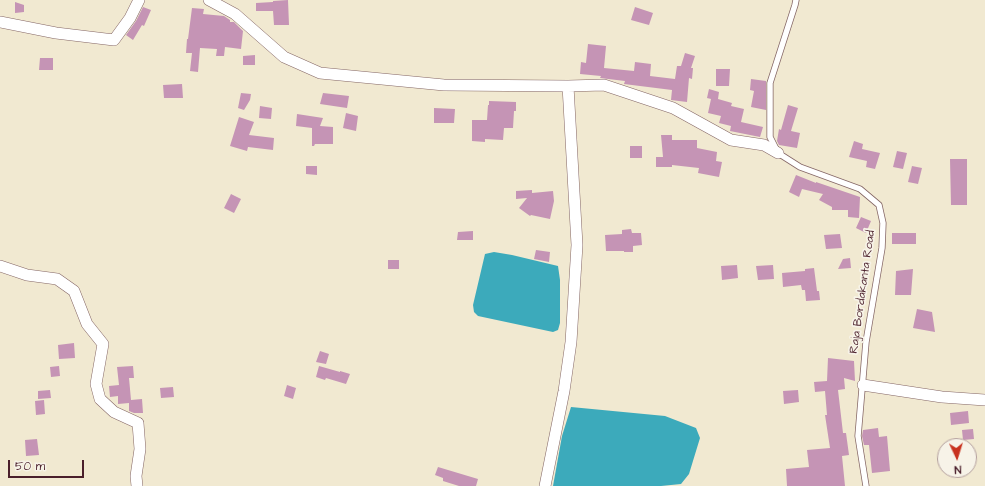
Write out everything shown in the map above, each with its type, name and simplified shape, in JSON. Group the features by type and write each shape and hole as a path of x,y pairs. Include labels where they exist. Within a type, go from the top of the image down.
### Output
{"street":[{"path":"0,22 56,33 114,40 130,18 140,0"},
{"path":"208,0 235,14 284,57 320,72 444,85 604,85 673,108 731,140 764,145 778,153"},
{"path":"545,486 564,391 571,342 576,245 568,86"},
{"path":"0,266 27,275 57,279 74,290 87,324 103,344 96,384 100,399 114,412 138,423 140,449 136,476 137,486"},
{"path":"863,385 942,397 985,400"}],"lane":[{"path":"778,153 770,137 770,83 796,0"},
{"name":"Raja Bordakanta Road","path":"778,153 800,167 860,189 878,205 883,223 882,248 866,342 858,436 866,486"}],"water":[{"path":"494,252 558,266 560,280 560,323 558,330 553,332 478,316 474,312 473,305 485,254"},
{"path":"571,407 665,416 696,428 700,438 689,474 681,484 661,486 553,486 562,436"}],"building":[{"path":"288,0 289,25 274,25 273,11 256,11 256,3"},
{"path":"15,2 24,5 24,12 15,13"},
{"path":"143,7 151,10 144,26 142,25 133,40 126,35 136,21"},
{"path":"635,7 653,13 649,25 631,20"},
{"path":"192,8 204,9 203,14 224,16 230,20 230,22 234,22 243,31 241,49 225,47 224,56 216,56 217,49 200,48 198,72 190,71 192,53 186,53"},
{"path":"588,44 606,46 604,68 634,71 635,62 651,64 650,76 675,79 677,66 681,66 685,53 695,56 691,68 693,68 692,79 689,78 687,102 671,100 672,90 624,84 625,81 600,78 601,76 580,74 581,62 586,63"},
{"path":"255,55 255,65 243,65 243,56"},
{"path":"40,58 53,58 53,70 39,70"},
{"path":"716,69 730,69 729,86 716,86"},
{"path":"751,79 766,81 766,110 751,107 754,91 750,90"},
{"path":"182,84 183,98 164,98 163,85"},
{"path":"709,89 719,92 718,99 732,103 731,106 744,109 741,122 763,127 760,137 730,131 731,126 719,123 721,116 708,113 711,99 707,98"},
{"path":"241,93 251,94 250,100 244,110 238,108"},
{"path":"323,93 349,96 347,108 320,104"},
{"path":"489,101 516,102 513,128 504,128 503,140 485,139 485,142 472,141 472,120 487,120"},
{"path":"788,105 798,108 791,131 800,133 797,148 779,145 777,141 779,129 781,130"},
{"path":"260,106 272,108 271,119 259,118"},
{"path":"434,108 455,109 454,123 434,123"},
{"path":"346,113 358,116 356,131 343,128"},
{"path":"297,114 323,118 320,126 333,127 333,144 315,144 312,146 312,128 296,126"},
{"path":"239,117 254,122 249,135 274,138 273,150 248,147 247,151 230,146"},
{"path":"661,135 672,135 672,140 697,140 697,148 717,152 716,161 722,162 719,177 698,173 699,168 672,165 672,167 656,167 656,157 663,157"},
{"path":"854,141 863,144 862,149 880,153 875,169 866,167 867,161 849,157"},
{"path":"630,146 642,146 642,158 630,158"},
{"path":"897,151 907,153 903,169 893,167"},
{"path":"950,159 967,159 967,205 951,205"},
{"path":"306,166 317,166 317,175 306,174"},
{"path":"912,166 922,168 918,184 908,182"},
{"path":"796,175 860,197 859,218 848,217 848,210 832,210 832,207 819,200 823,194 802,189 799,197 789,192"},
{"path":"532,190 532,193 553,191 554,201 550,219 530,216 519,208 527,198 516,199 516,191"},
{"path":"231,194 241,199 234,213 224,208"},
{"path":"861,217 871,221 866,233 856,228"},
{"path":"631,229 632,233 641,233 642,245 633,246 633,252 606,251 605,235 622,234 622,230"},
{"path":"473,231 473,240 457,240 458,232"},
{"path":"892,233 916,233 916,244 892,244"},
{"path":"840,234 842,248 826,249 824,235"},
{"path":"536,250 550,252 549,262 534,259"},
{"path":"850,258 851,268 838,269 843,259"},
{"path":"388,260 399,260 399,269 388,269"},
{"path":"737,265 738,278 722,280 721,266"},
{"path":"773,265 774,279 758,280 756,266"},
{"path":"814,268 817,291 819,291 820,300 806,301 805,290 802,290 801,285 783,287 782,273 805,271 805,269"},
{"path":"913,269 911,295 895,295 896,271"},
{"path":"917,309 932,312 935,332 913,328"},
{"path":"74,343 75,358 59,359 58,345"},
{"path":"320,351 329,354 326,364 316,362"},
{"path":"828,358 854,361 855,381 844,378 845,389 838,390 843,433 846,433 849,455 842,456 845,486 787,486 786,469 809,467 807,450 830,448 825,415 827,415 825,391 815,392 814,382 827,381"},
{"path":"59,366 60,376 51,377 50,367"},
{"path":"133,366 134,378 129,378 131,400 142,399 143,413 134,413 129,411 129,403 118,404 118,396 110,397 109,386 119,385 117,367"},
{"path":"319,366 350,374 346,384 326,378 325,380 316,377"},
{"path":"287,385 296,388 293,399 284,396"},
{"path":"173,387 174,397 161,398 160,388"},
{"path":"50,390 51,398 38,399 38,391"},
{"path":"798,390 799,402 784,404 783,391"},
{"path":"44,400 45,414 36,415 35,401"},
{"path":"968,411 969,423 951,425 950,413"},
{"path":"878,428 879,437 887,436 890,471 872,473 869,445 864,445 862,436 863,430"},
{"path":"973,429 974,438 963,438 962,430"},
{"path":"37,439 39,455 26,456 25,440"},
{"path":"438,467 478,479 476,486 459,486 443,481 443,478 435,475"}]}
